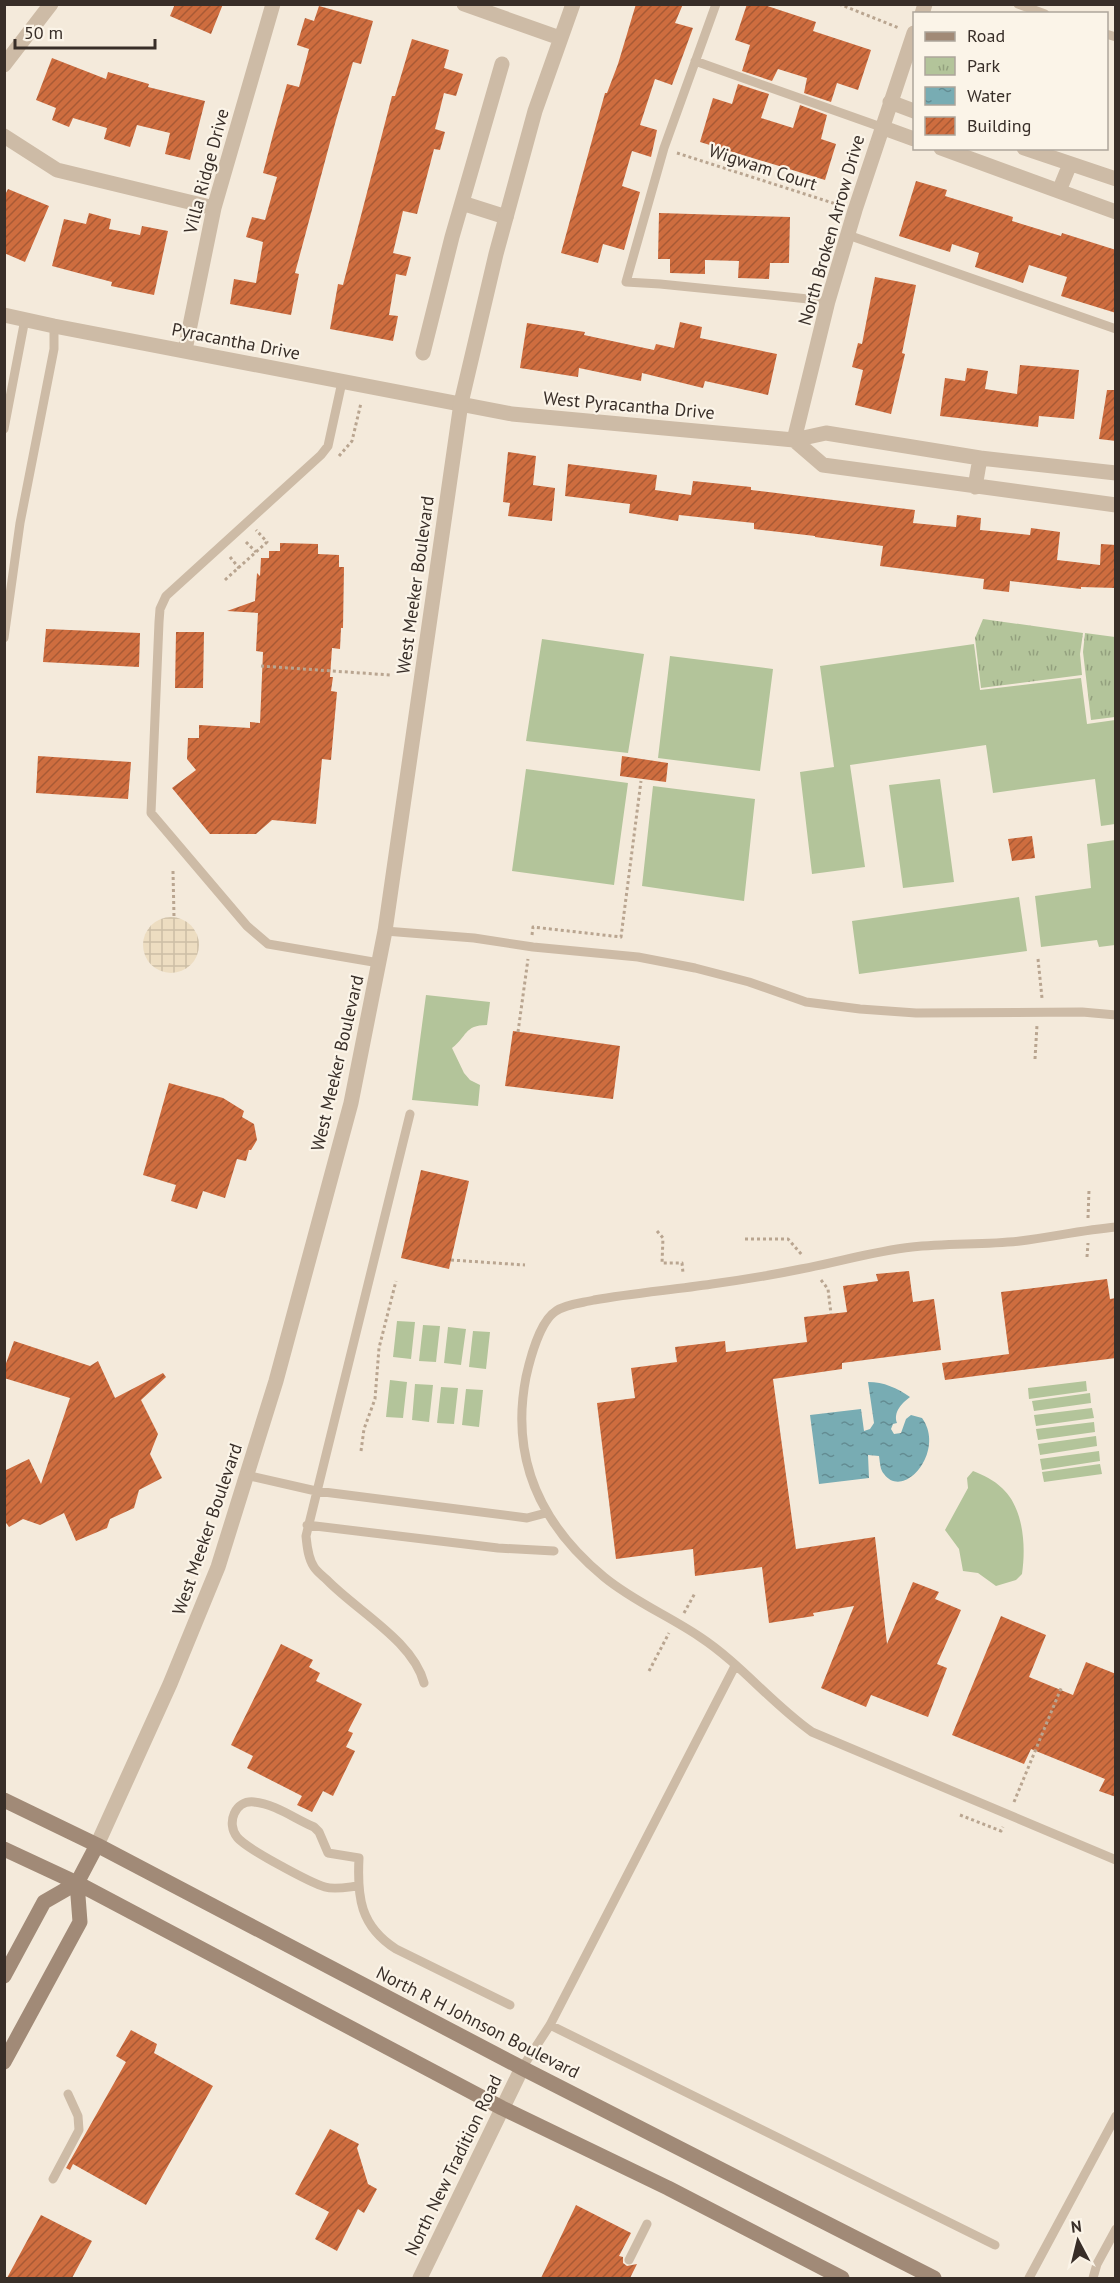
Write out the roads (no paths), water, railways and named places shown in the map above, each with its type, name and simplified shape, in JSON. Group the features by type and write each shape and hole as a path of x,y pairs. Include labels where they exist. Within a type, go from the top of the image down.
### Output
{"main road":[{"name":"North R H Johnson Boulevard","path":"4,1800 97,1845 522,2067 934,2278"},
{"name":"West Meeker Boulevard","path":"77,1883 97,1845"},
{"path":"4,1849 77,1883 502,2108 668,2188 842,2278"},
{"path":"4,1976 44,1902 77,1883"},
{"path":"4,2062 80,1922 77,1883"}],"street":[{"path":"4,65 51,4"},
{"name":"Villa Ridge Drive","path":"185,350 214,208 273,4"},
{"path":"464,4 560,38"},
{"name":"West Meeker Boulevard","path":"97,1845 218,1567 276,1381 348,1114 385,931 461,403 506,216 535,111 573,4"},
{"name":"North Broken Arrow Drive","path":"794,440 828,301 881,127 913,36"},
{"path":"423,353 462,203 502,64"},
{"path":"890,102 913,110"},
{"path":"881,127 913,138"},
{"path":"4,136 57,170 214,208"},
{"path":"946,150 1116,212"},
{"path":"1030,150 1116,179"},
{"path":"1059,191 1070,164"},
{"path":"462,203 506,216"},
{"name":"Pyracantha Drive","path":"4,315 342,382 461,403"},
{"name":"West Pyracantha Drive","path":"461,403 512,414 794,440 826,433 980,458 1116,473"},
{"path":"794,440 823,465 1116,505"},
{"path":"975,487 980,458"},
{"name":"North New Tradition Road","path":"420,2278 522,2067"}],"lane":[{"path":"716,4 664,148 626,282 828,301"},
{"path":"1018,4 1040,12"},
{"path":"695,61 881,127"},
{"path":"848,235 1116,329"},
{"path":"4,429 25,319"},
{"path":"4,638 20,523 54,349 54,326"},
{"path":"342,382 327,446 321,455 166,596 161,605 151,813 248,926 268,944 284,949 379,963"},
{"path":"385,931 474,938 661,961 749,982 806,1002 860,1009 916,1013 1071,1012 1116,1015"},
{"path":"410,1114 307,1525 307,1546 314,1567 339,1593 388,1633 414,1659 421,1669 424,1683"},
{"path":"1116,1227 1020,1240 913,1247 745,1280 634,1292 555,1311 541,1331 530,1357 522,1411 528,1468 534,1490 546,1513 567,1542 605,1578 648,1607 702,1638 755,1681 795,1720 812,1732 1116,1860"},
{"path":"246,1475 316,1491 527,1518 546,1513"},
{"path":"307,1525 498,1548 554,1551"},
{"path":"522,2067 550,2025 735,1666"},
{"path":"358,1886 325,1887 243,1843 232,1830 231,1824 239,1806 252,1802 273,1807 314,1827 319,1832 328,1853 358,1858 360,1902 368,1922 383,1941 510,2005"},
{"path":"550,2025 995,2245"},
{"path":"53,2179 79,2130 78,2116 68,2094"},
{"path":"1029,2278 1116,2116"},
{"path":"629,2260 647,2224"},
{"path":"1093,2278 1116,2229"}],"water":[{"path":"868,1382 890,1386 910,1397 899,1408 896,1415 897,1423 893,1424 891,1429 894,1434 901,1433 906,1419 911,1415 922,1418 928,1431 929,1444 926,1457 911,1477 902,1481 892,1481 884,1474 879,1456 868,1455 869,1478 819,1484 810,1415 861,1409 864,1431 870,1429 874,1423"}]}
